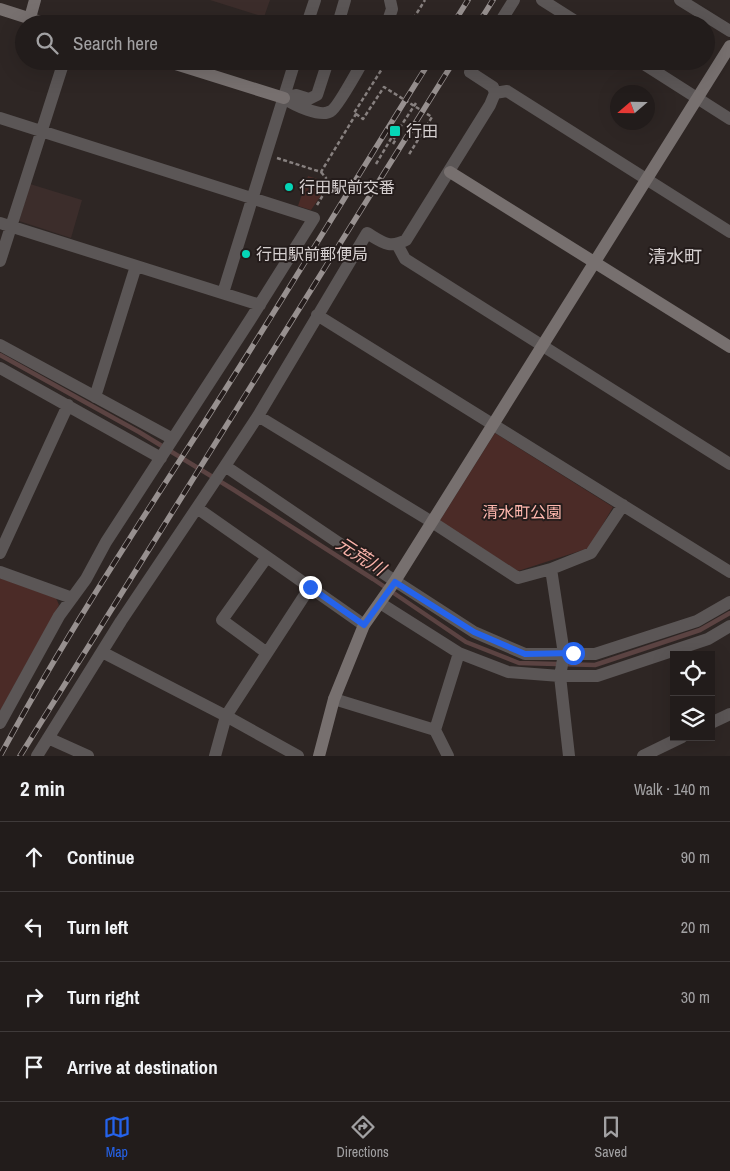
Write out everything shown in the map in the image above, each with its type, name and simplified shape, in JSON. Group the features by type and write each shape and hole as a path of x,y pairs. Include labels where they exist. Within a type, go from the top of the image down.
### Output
{"street":[{"path":"31,15 35,0"},
{"path":"310,15 315,0"},
{"path":"341,15 345,0"},
{"path":"390,0 392,9 390,15"},
{"path":"505,15 514,0"},
{"path":"542,0 566,15"},
{"path":"680,0 704,15"},
{"path":"0,9 20,15"},
{"path":"715,22 730,31"},
{"path":"715,70 730,46"},
{"path":"0,261 6,225 42,130 61,70"},
{"path":"195,70 284,98 293,104 323,114 332,111 357,70"},
{"path":"223,293 293,70"},
{"path":"284,98 296,95 308,99 317,95 325,70"},
{"path":"37,756 102,652 258,416 367,233 386,244 397,244 406,240 450,172 490,105 495,93 493,87 470,72 471,70"},
{"path":"653,70 730,119"},
{"path":"320,756 334,699 364,625 395,582 541,345 715,70"},
{"path":"495,93 507,91 730,232"},
{"path":"0,118 314,218 260,305 106,542 86,579 60,616 0,723"},
{"path":"450,172 730,348"},
{"path":"6,225 260,305"},
{"path":"397,244 405,259 730,464"},
{"path":"95,397 136,266"},
{"path":"317,315 730,572"},
{"path":"0,345 173,439"},
{"path":"0,368 161,458"},
{"path":"0,553 68,406"},
{"path":"258,416 432,522 518,578 551,569 591,553 623,505"},
{"path":"225,466 395,582 474,632 525,654 595,654 696,621 730,602"},
{"path":"197,508 364,625"},
{"path":"267,557 222,620 267,653"},
{"path":"551,569 564,654 560,676 569,756"},
{"path":"0,572 72,598"},
{"path":"215,756 226,716 310,587"},
{"path":"380,603 459,653 508,672 560,676 597,676 708,639 730,626"},
{"path":"102,652 226,716 298,756"},
{"path":"448,756 435,730 459,653"},
{"path":"334,699 435,730"},
{"path":"715,721 730,714"},
{"path":"48,738 88,756"},
{"path":"643,756 674,741"}],"path":[{"path":"416,15 425,0"},
{"path":"322,172 356,114 354,113 381,70"},
{"path":"356,114 363,119 384,87 432,117 408,156"},
{"path":"397,132 388,127 405,100"},
{"path":"393,144 397,132 416,103"},
{"path":"376,164 392,137 394,138"},
{"path":"266,155 322,172 326,178 324,196 310,217"}],"shaded area":[{"path":"210,0 270,0 265,15 258,15"},
{"path":"30,184 82,200 71,238 19,221"}],"green space":[{"path":"308,176 324,181 322,194 311,210 298,206"},
{"name":"清水町公園","path":"495,433 613,507 589,548 518,571 439,522"},
{"path":"0,578 56,598 59,605 0,711"}],"waterway":[{"name":"元荒川","path":"0,355 139,432 234,490 373,579 466,642 519,663 595,665 700,630 730,613"}],"railway":[{"path":"459,15 468,0"},
{"path":"484,15 493,0"},
{"path":"0,756 94,595 254,344 424,70"},
{"path":"20,756 448,70"}],"place":[{"name":"行田","path":"395,131"},
{"name":"行田駅前交番","path":"289,187"},
{"name":"行田駅前郵便局","path":"246,254"}],"district":[{"name":"清水町","path":"675,256"}],"route":[{"path":"310,587 364,625 395,582 474,632 525,654 573,653"}]}
